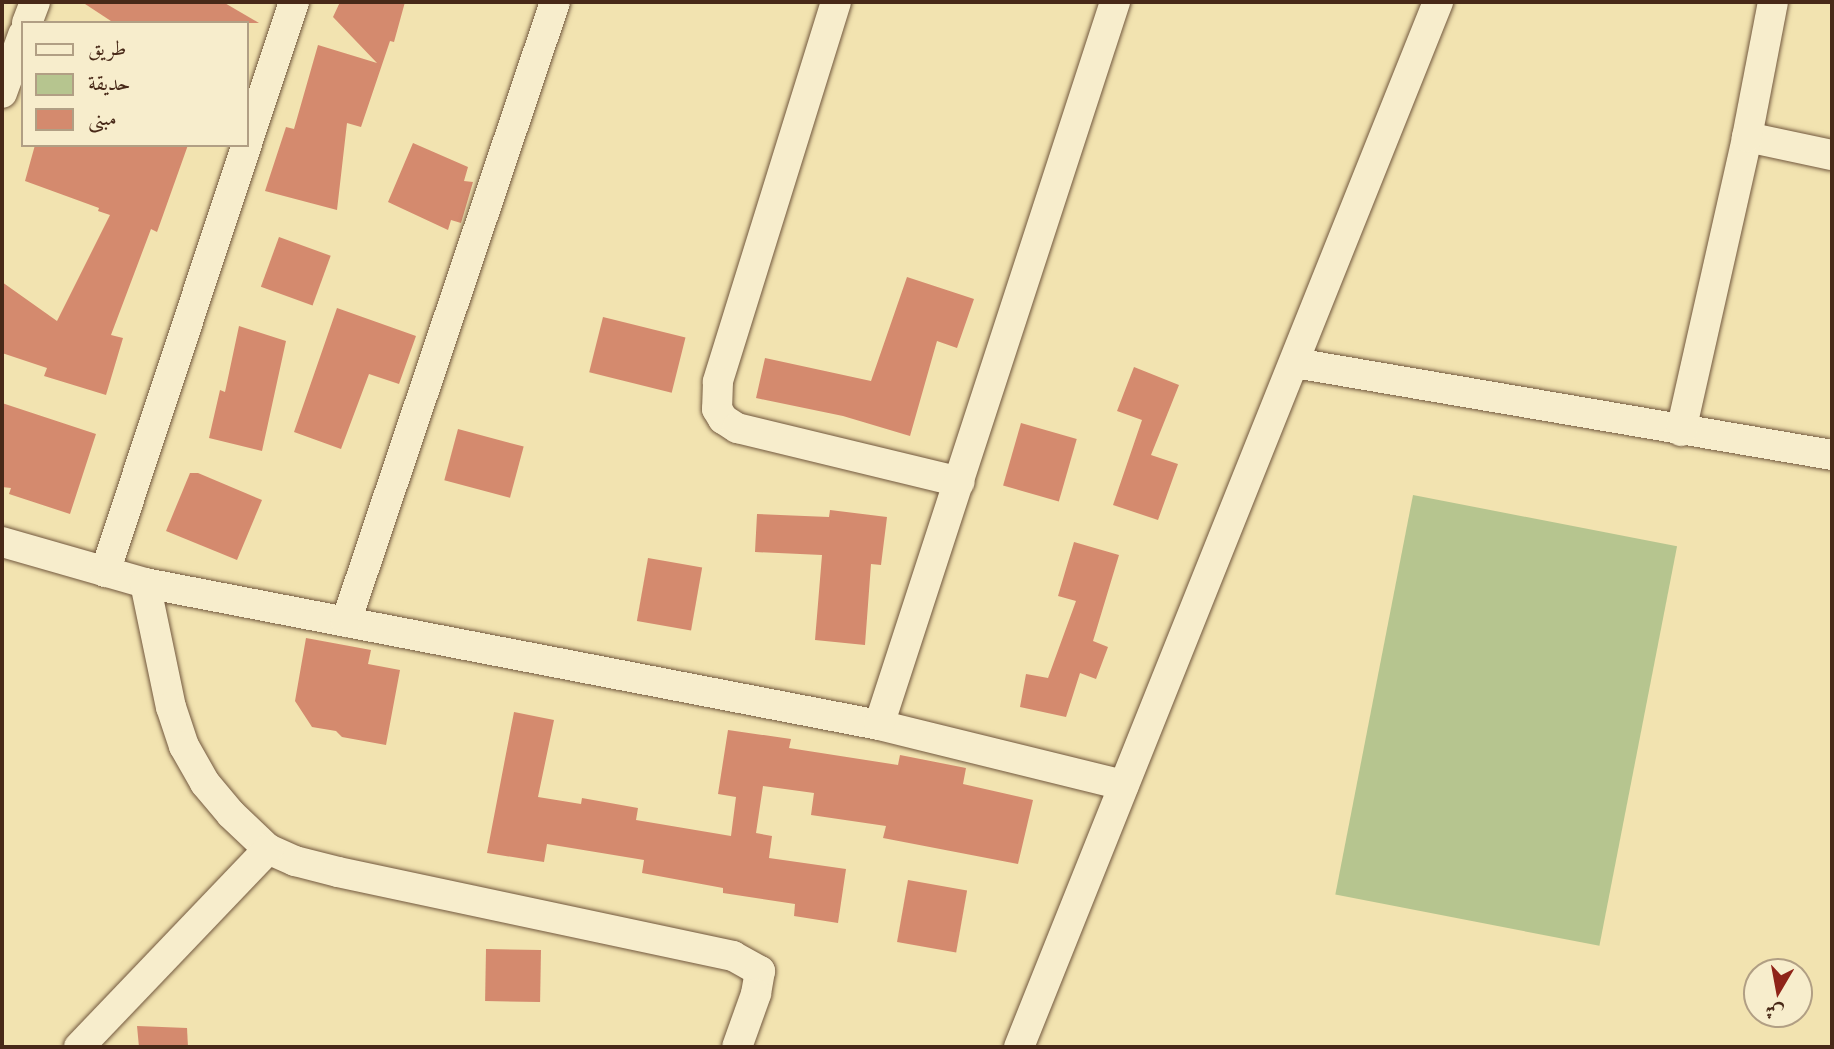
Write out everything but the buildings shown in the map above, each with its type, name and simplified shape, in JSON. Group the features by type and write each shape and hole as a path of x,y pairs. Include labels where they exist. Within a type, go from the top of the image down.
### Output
{"street":[{"path":"28,21 35,2"},
{"path":"248,141 294,2"},
{"path":"346,622 555,2"},
{"path":"835,2 718,383 717,410 723,419 737,428 960,482"},
{"path":"879,725 1115,2"},
{"path":"1019,1047 1438,2"},
{"path":"1681,431 1747,137 1773,2"},
{"path":"2,93 21,41"},
{"path":"1747,137 1832,155"},
{"path":"105,572 246,147"},
{"path":"1295,363 1832,455"},
{"path":"2,542 22,551 145,583 879,725 1124,785"},
{"path":"145,583 171,707 184,746 205,783 231,814 268,849 295,861 338,872 733,956 760,971 756,994 737,1047"},
{"path":"79,1047 268,849"}],"green space":[{"path":"1413,495 1677,546 1599,946 1335,895"}]}
